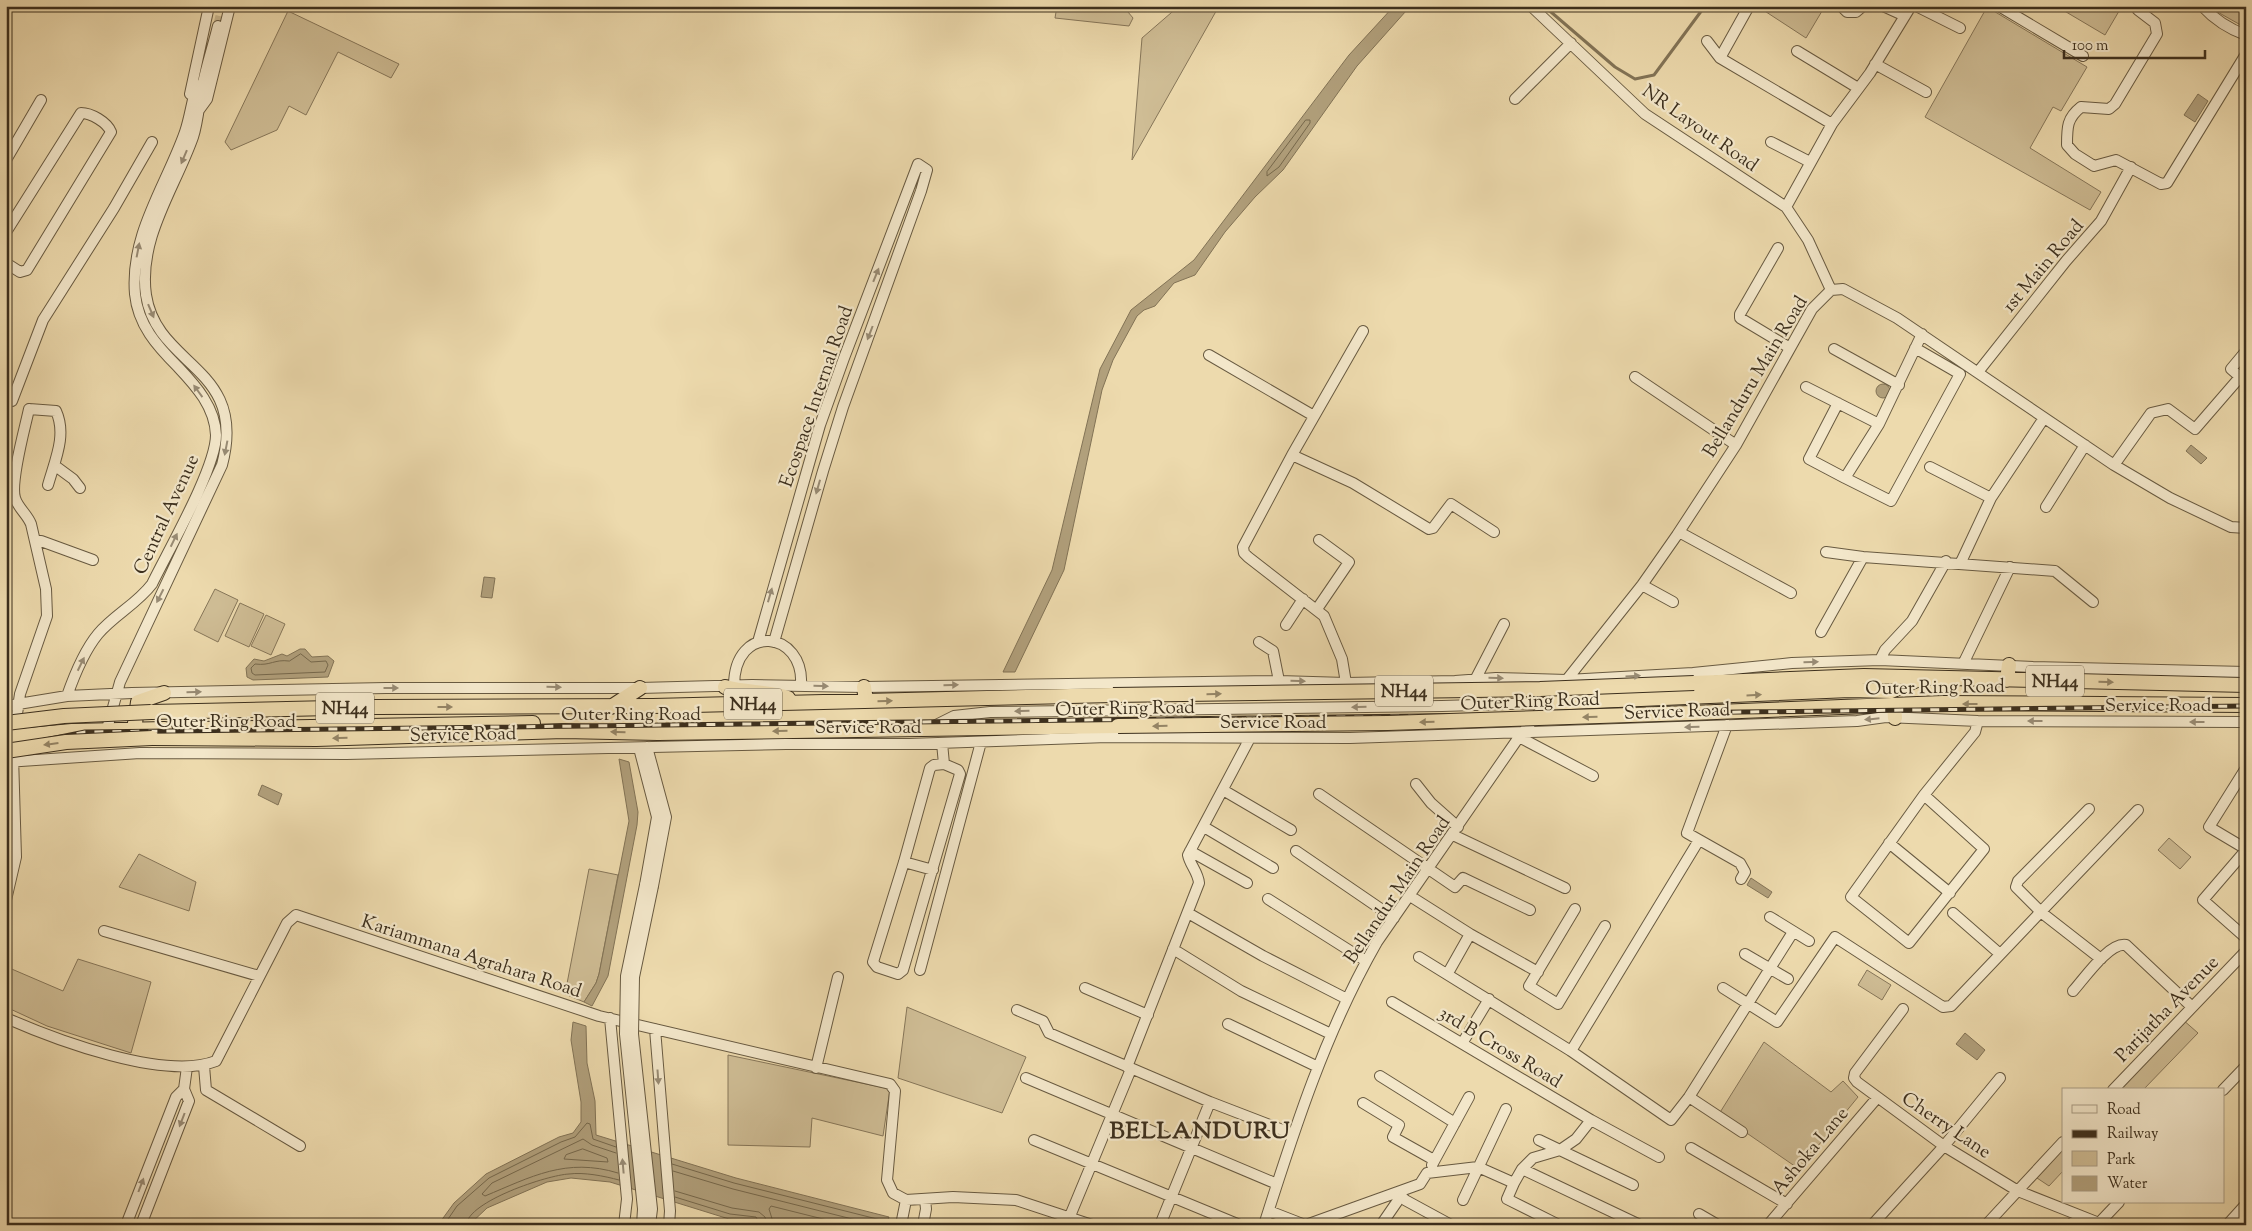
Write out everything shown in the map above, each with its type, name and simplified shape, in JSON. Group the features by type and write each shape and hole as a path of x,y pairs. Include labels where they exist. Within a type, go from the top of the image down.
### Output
{"highway":[{"path":"2007,680 2009,666"},
{"name":"Outer Ring Road","path":"6,724 64,716 151,712 375,707 611,707 1113,695 1540,689 1864,676 2246,685"},
{"path":"1548,702 1850,690 1891,691 1922,678"},
{"path":"729,686 742,692 778,695 801,703"},
{"path":"864,687 866,701"},
{"path":"611,707 640,688"},
{"path":"134,730 138,702 164,693"},
{"name":"Outer Ring Road","path":"9,758 66,742 152,738 316,739 595,731 752,738 928,729 1388,723 1691,713 2246,705"},
{"path":"10,737 105,730 560,722 595,731"}],"street":[{"path":"192,102 190,91 209,6"},
{"path":"198,111 207,99 230,6"},
{"name":"NR Layout Road","path":"1531,6 1645,114 1786,206 1808,240 1831,290"},
{"path":"1720,58 1749,6"},
{"path":"1841,6 1847,12 1856,12 1863,6"},
{"path":"1883,6 1905,16"},
{"path":"1786,206 1832,124 1875,64 1911,6"},
{"path":"1916,6 1960,28"},
{"path":"2000,6 2083,56"},
{"path":"2140,6 2138,10 2155,23 2156,34 2115,104 2109,109 2081,107 2071,115 2067,123 2067,144 2075,154 2094,166 2116,160 2129,172 2161,184 2167,183 2246,54"},
{"path":"2202,6 2219,21 2246,35"},
{"name":"Central Avenue","path":"67,696 83,659 98,634 141,599 152,584 201,483 214,451 216,435 207,403 191,381 147,333 140,316 135,295 137,254 143,227 186,131 192,102 215,26 194,136 153,229 148,256 146,295 149,309 164,334 216,391 224,407 228,436 222,465 140,638 116,694 105,730 106,754"},
{"path":"1707,41 1720,58 1832,124"},
{"path":"1515,99 1572,43"},
{"path":"1797,51 1858,88"},
{"path":"1875,64 1926,92"},
{"path":"6,160 42,100"},
{"path":"6,232 81,113 92,116 110,128 111,132 27,270 20,272 6,263"},
{"path":"48,484 54,465 62,424 56,411 29,409 22,403 9,400 44,320 114,208 152,142"},
{"path":"1771,142 1810,162"},
{"name":"Ecospace Internal Road","path":"758,642 828,402 918,164 928,170 922,191 843,407 774,642"},
{"name":"1st Main Road","path":"1978,372 2066,261 2102,221 2129,172"},
{"path":"911,186 922,191"},
{"path":"899,216 912,222"},
{"path":"1778,248 1740,314 1740,318 1790,348"},
{"name":"Bellanduru Main Road","path":"1548,702 1642,585 1679,532 1736,445 1812,309 1831,290 1843,289 1860,297 1922,334 2114,465 2170,498 2220,523 2231,527 2246,528"},
{"path":"865,300 880,306"},
{"path":"1346,683 1342,659 1324,616 1244,553 1244,547 1255,522 1363,331"},
{"path":"1844,478 1879,424 1922,334"},
{"path":"1838,403 1809,459 1890,501 1960,374 1915,348"},
{"path":"1834,349 1899,385"},
{"path":"2114,465 2151,413 2162,409 2168,410 2195,429 2243,380 2231,368 2246,351"},
{"path":"1209,356 1314,416"},
{"path":"1635,377 1736,445"},
{"path":"1806,387 1879,424"},
{"path":"828,402 843,407"},
{"path":"6,900 16,856 9,758 10,737 18,703 48,616 46,589 28,516 17,504 14,495 17,465 29,409"},
{"path":"1961,562 1991,498 2044,418"},
{"path":"2046,507 2085,445"},
{"path":"1292,455 1353,484 1429,529 1433,528 1450,504 1494,532"},
{"path":"54,465 80,488"},
{"path":"1930,467 1991,498"},
{"path":"1679,532 1791,593"},
{"path":"1317,609 1349,562 1319,540"},
{"path":"35,541 41,541 93,560"},
{"path":"1826,552 1863,557 1961,562 2055,571 2093,602"},
{"path":"1821,632 1863,557"},
{"path":"1880,660 1885,650 1912,621 1946,561"},
{"path":"1964,662 2010,567"},
{"path":"1642,585 1673,602"},
{"path":"1286,625 1302,599"},
{"path":"1444,735 1471,691 1475,678 1504,624"},
{"path":"729,686 742,654 758,642 774,642 793,654 801,673 801,686"},
{"path":"1259,642 1273,651 1279,681"},
{"path":"6,706 67,696 386,688 864,687 1279,681 1346,683 1455,681 1475,678 1567,680 1693,673 1792,663 1880,660 1964,662 2009,666 2246,672"},
{"path":"928,729 954,716 990,712 1462,706 1548,702"},
{"name":"Bellandur Main Road","path":"1264,1225 1293,1134 1318,1067 1331,1034 1366,961 1521,734 1548,702"},
{"name":"Service Road","path":"9,758 150,753 263,755 643,747 752,738 942,743 1107,737 1250,738 1521,734 1728,725 1895,711 1978,721 2246,722"},
{"path":"1924,794 1984,848 1909,943 1851,897 1924,794 1975,732 1978,721"},
{"path":"1728,725 1687,833 1740,863 1745,872 1741,879"},
{"path":"1521,734 1593,776"},
{"path":"1070,1216 1093,1165 1199,883 1198,873 1189,860 1190,851 1250,738"},
{"path":"920,970 981,742"},
{"path":"942,743 944,764"},
{"path":"643,747 657,817 649,886 634,977 633,1034 652,1209 650,1225"},
{"path":"944,764 958,770 960,774 933,870 903,970 898,974 877,968 873,962 904,862 930,768 934,765 944,764"},
{"path":"2246,768 2209,828 2246,849 2202,900 2246,938"},
{"path":"1416,784 1456,831 1564,888"},
{"path":"1224,790 1291,830"},
{"path":"1318,794 1455,887 1463,878 1530,910"},
{"path":"2089,809 2016,884 2016,887 2042,912 2101,959"},
{"path":"1723,988 1777,1022 1834,937 1943,1007 1951,1006 2138,810"},
{"path":"1204,827 1273,868"},
{"path":"1571,1051 1699,840"},
{"path":"1889,843 1950,893"},
{"path":"1190,851 1247,883"},
{"path":"1296,851 1394,918"},
{"path":"904,862 933,870"},
{"path":"642,1225 643,1209 625,1034 626,976 649,886"},
{"path":"1410,896 1470,934 1538,972"},
{"path":"1268,899 1366,961"},
{"path":"1575,909 1529,986 1558,1004 1605,926"},
{"path":"1188,913 1263,956 1347,999"},
{"path":"1952,913 2000,954"},
{"name":"Kariammana Agrahara Road","path":"204,1066 216,1061 287,923 296,915 599,1016 890,1084 895,1091 887,1180 893,1192 906,1200"},
{"path":"1770,918 1809,941"},
{"path":"104,931 259,976"},
{"path":"1419,957 1448,973 1571,1051 1671,1120 1689,1096 1793,932"},
{"path":"1448,973 1470,934"},
{"path":"2073,991 2101,959 2114,946 2120,944 2126,945 2191,1006"},
{"path":"1173,948 1241,991 1331,1034"},
{"name":"Parijatha Avenue","path":"2115,1088 2191,1006 2246,951"},
{"path":"1746,954 1788,980"},
{"path":"816,1068 838,977"},
{"path":"1086,988 1148,1015"},
{"path":"1463,1042 1489,999"},
{"name":"3rd B Cross Road","path":"1392,1002 1463,1042 1591,1120 1659,1156"},
{"name":"Cherry Lane","path":"1903,1009 1855,1073 1854,1078 1857,1082 1944,1146 2018,1191 2102,1224"},
{"path":"1017,1010 1043,1021 1049,1033 1210,1102 1293,1134"},
{"path":"6,1018 84,1049 142,1061 187,1067 204,1066 206,1090 300,1146"},
{"path":"610,1018 626,1199 624,1225"},
{"path":"1228,1024 1318,1067"},
{"path":"655,1029 670,1211 669,1225"},
{"path":"2224,1089 2242,1077 2246,1066"},
{"path":"141,1225 189,1101 184,1089 187,1067"},
{"path":"1380,1076 1455,1123"},
{"path":"1026,1078 1190,1149 1277,1184"},
{"path":"1872,1225 1944,1146 2000,1078"},
{"path":"126,1225 176,1097 184,1089"},
{"path":"1689,1096 1742,1132"},
{"path":"1269,1211 1306,1225 1399,1194 1420,1184 1428,1173 1469,1097"},
{"name":"Ashoka Lane","path":"1768,1225 1877,1098"},
{"path":"1160,1225 1210,1102"},
{"path":"1363,1103 1399,1125 1393,1137 1434,1160"},
{"path":"1463,1200 1506,1109"},
{"path":"1559,1225 1507,1199 1522,1169 1533,1158 1560,1150 1576,1140 1591,1120"},
{"path":"1034,1140 1240,1225"},
{"path":"1539,1140 1633,1185"},
{"path":"1986,1225 2062,1143"},
{"path":"1691,1148 1787,1204"},
{"path":"1428,1173 1478,1167 1514,1183"},
{"path":"1522,1169 1640,1225"},
{"path":"1399,1194 1445,1223"},
{"path":"1381,1225 1399,1194"},
{"path":"901,1225 906,1200 926,1204 953,1197 1016,1200 1070,1216 1092,1225"},
{"path":"923,1225 926,1204"},
{"path":"2102,1224 2117,1204"},
{"path":"2227,1225 2246,1204"},
{"path":"1698,1214 1718,1225"},
{"path":"2070,1225 2080,1216"}],"green space":[{"path":"1057,6 1123,6 1133,18 1129,26 1055,18"},
{"path":"1179,6 1219,6 1132,160 1142,38"},
{"path":"1757,6 1825,6 1806,38"},
{"path":"2056,6 2122,6 2105,35"},
{"path":"2216,6 2246,6 2246,28 2214,10"},
{"path":"1987,7 2087,67 2061,111 2053,107 2030,148 2101,192 2090,210 1925,117"},
{"path":"288,11 399,64 391,78 338,52 306,115 289,106 277,130 231,150 225,142"},
{"path":"215,589 238,600 218,642 194,630"},
{"path":"240,603 264,614 249,647 225,636"},
{"path":"266,615 285,624 271,655 251,646"},
{"path":"2169,838 2191,857 2180,869 2158,850"},
{"path":"139,854 196,882 189,911 119,887"},
{"path":"589,869 618,875 599,974 596,983 584,1002 565,994"},
{"path":"78,959 151,982 131,1053 47,1026 6,1007 7,967 63,991"},
{"path":"1867,970 1891,985 1882,1000 1858,985"},
{"path":"907,1007 1026,1057 1002,1113 898,1078"},
{"path":"2182,1019 2198,1033 2145,1088 2118,1088"},
{"path":"1764,1042 1831,1092 1843,1081 1858,1097 1799,1169 1719,1114"},
{"path":"728,1055 890,1089 883,1136 812,1118 810,1147 728,1145"},
{"path":"2062,1146 2062,1172 2049,1186 2034,1176"}],"water":[{"path":"1394,6 1403,6 1406,11 1357,66 1283,170 1255,197 1225,232 1195,275 1174,283 1155,306 1144,310 1137,316 1113,360 1102,390 1064,570 1015,672 1003,672 1052,570 1100,369 1131,310 1194,260 1349,55"},
{"path":"2198,94 2208,101 2195,122 2184,115"},
{"path":"1880,384 1886,384 1890,391 1886,398 1880,398 1876,394 1876,388"},
{"path":"2191,445 2207,458 2201,464 2186,451"},
{"path":"484,577 495,578 492,598 481,597"},
{"path":"300,649 305,649 312,657 328,656 334,661 328,677 253,680 247,677 246,668 254,659 264,661 282,654 287,656"},
{"path":"619,759 629,762 638,812 637,825 608,976 592,1006 584,1002 596,983 599,974 629,821"},
{"path":"262,785 282,794 278,805 258,795"},
{"path":"1751,878 1772,892 1768,898 1747,885"},
{"path":"573,1022 586,1026 587,1063 595,1101 596,1135 736,1178 889,1217 887,1225 776,1225 729,1219 610,1182 571,1178 547,1182 487,1208 469,1225 438,1225 454,1203 486,1174 559,1137 573,1133 581,1122 581,1102 571,1040"},
{"path":"1965,1033 1985,1050 1977,1060 1956,1044"}],"waterway":[{"path":"1544,6 1615,67 1635,79 1654,75 1705,6"}],"tunnel":[{"path":"218,26 223,6"}],"railway":[{"path":"6,748 85,732 2246,706"}],"district":[{"name":"BELLANDURU","path":"1200,1130"}]}
